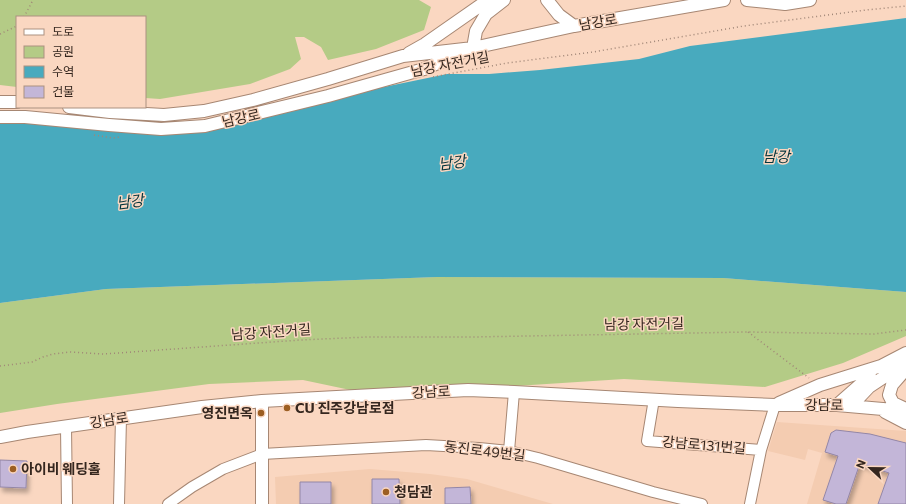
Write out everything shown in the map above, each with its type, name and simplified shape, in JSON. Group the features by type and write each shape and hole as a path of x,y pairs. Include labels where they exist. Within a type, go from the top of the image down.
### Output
{"street":[{"path":"403,56 425,44 488,0"},
{"path":"474,48 476,31 486,14 504,0"},
{"path":"547,0 559,15 574,26"},
{"name":"남강로","path":"77,108 110,112 164,115 204,111 254,100 403,56 474,48 574,26 724,0"},
{"path":"747,0 785,4 810,0"},
{"name":"남강로","path":"0,117 25,117 161,129 205,126 328,96 424,69 474,48"},
{"path":"0,102 16,102"},
{"name":"강남로","path":"775,405 820,386 881,366 906,353"},
{"name":"강남로","path":"0,437 202,407 262,401 468,390 678,401 851,406 869,387 906,364"},
{"path":"837,405 881,366"},
{"path":"906,369 892,385 889,395 893,403 906,410"},
{"path":"509,451 514,392"},
{"name":"강남로131번길","path":"654,399 647,441 761,450"},
{"path":"262,401 262,504"},
{"name":"강남로131번길","path":"750,504 761,450 775,405"},
{"path":"851,406 906,410"},
{"path":"879,409 906,422"},
{"path":"119,504 121,418"},
{"path":"66,427 67,504"},
{"name":"동진로49번길","path":"168,504 192,487 223,469 262,454 426,445 509,451 702,504"}],"path":[{"path":"25,16 33,0"},
{"name":"남강 자전거길","path":"430,78 507,63 593,52 744,26 906,6"},
{"path":"0,34 16,26"},
{"path":"90,135 113,138 121,137"},
{"name":"남강 자전거길","path":"0,366 32,362 53,354 70,352 104,354 300,340 367,337 472,337 748,332 874,334 906,330"},
{"path":"748,332 820,386"}],"shaded area":[{"path":"777,422 906,431 906,504 807,504 822,453 808,449 805,460 768,451"},
{"path":"370,469 467,479 553,504 276,504 275,477"}],"green space":[{"path":"0,0 419,0 431,7 424,30 376,49 328,60 321,47 304,37 295,37 301,59 290,69 250,84 160,99 146,98 146,16 16,16 16,87 0,85"},
{"path":"437,277 723,278 906,292 906,336 843,363 765,387 624,379 374,395 303,380 209,384 0,413 0,303 106,289"}],"water":[{"name":"남강","path":"906,18 906,292 723,278 437,277 106,289 0,303 0,116 185,128 447,74 489,74 639,59 690,46"}],"building":[{"path":"836,430 870,434 906,443 906,504 878,504 889,473 860,463 846,504 836,504 823,500 838,456 825,452 831,433"},
{"name":"아이비 웨딩홀","path":"0,460 27,461 26,488 0,487"},
{"name":"청담관","path":"372,479 399,479 400,504 372,504"},
{"path":"300,482 331,482 331,504 300,504"},
{"path":"470,487 471,504 445,504 445,488"}],"place":[{"name":"CU 진주강남로점","path":"287,408"},
{"name":"영진면옥","path":"261,413"},
{"name":"아이비 웨딩홀","path":"13,469"},
{"name":"청담관","path":"386,492"}]}
